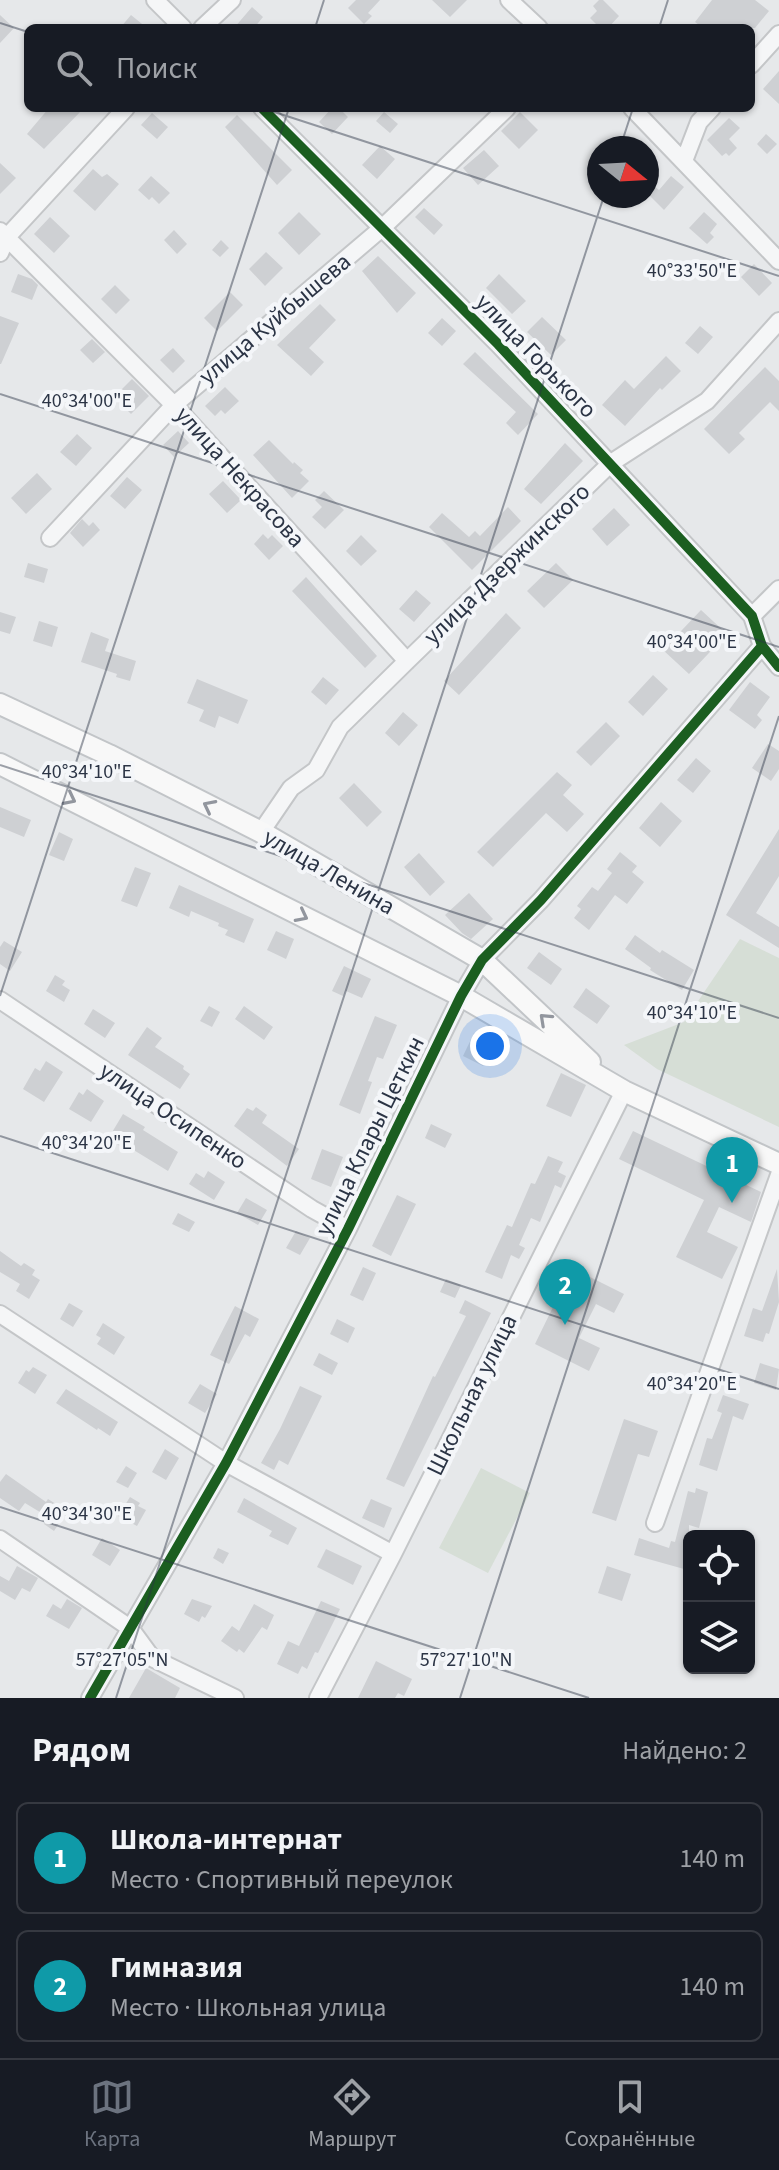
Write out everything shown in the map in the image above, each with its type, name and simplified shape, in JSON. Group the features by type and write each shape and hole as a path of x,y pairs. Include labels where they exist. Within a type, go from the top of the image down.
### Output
{"main road":[{"name":"улица Ленина","path":"0,704 261,832 482,960 624,1091"},
{"name":"улица Ленина","path":"0,764 461,996 624,1091 779,1164"}],"street":[{"path":"155,0 179,24"},
{"path":"206,24 232,0"},
{"path":"509,0 535,24"},
{"path":"755,61 779,34"},
{"path":"0,253 3,234 122,112"},
{"name":"улица Горького","path":"266,112 498,344 611,463 752,616 762,646"},
{"name":"улица Куйбышева","path":"50,538 174,405 382,228 503,112"},
{"path":"636,112 779,261"},
{"path":"684,161 699,122 708,112"},
{"name":"улица Некрасова","path":"3,234 174,405 407,661"},
{"name":"улица Дзержинского","path":"261,832 291,788 316,770 340,727 611,463 707,401 779,321"},
{"path":"752,616 779,589"},
{"path":"779,643 762,646 779,667"},
{"name":"улица Клары Цеткин","path":"90,1698 226,1463 348,1229 461,996 482,960 541,900 762,646"},
{"name":"улица Осипенко","path":"0,1000 312,1209 348,1229"},
{"name":"Школьная улица","path":"318,1698 624,1091"},
{"path":"655,1523 779,1175"},
{"path":"0,1314 226,1463 393,1554"},
{"path":"0,1539 130,1628 152,1658 235,1698"}],"shaded area":[{"path":"740,939 779,958 779,1127 657,1069 624,1045 684,1022"},
{"path":"481,1468 530,1493 488,1573 439,1548"}],"building":[{"path":"356,0 380,0 368,13 372,16 364,24 348,8"},
{"path":"432,0 467,0 450,17"},
{"path":"603,0 619,16 612,24 596,24 590,18 597,11 593,6"},
{"path":"712,0 755,0 769,11 755,28 755,24 695,22"},
{"path":"252,7 263,17 257,24 237,24"},
{"path":"0,15 14,28 0,43"},
{"path":"131,15 142,24 123,24"},
{"path":"779,71 779,104 763,89"},
{"path":"46,112 80,112 44,149 27,134"},
{"path":"328,112 343,112 348,117 332,134 319,122"},
{"path":"384,112 398,124 390,133 376,121"},
{"path":"520,112 538,130 519,149 501,131"},
{"path":"152,113 168,127 157,139 141,125"},
{"path":"237,115 292,170 277,185 225,127"},
{"path":"729,118 740,128 729,139 737,148 729,156 726,153 722,156 707,140"},
{"path":"766,134 777,144 767,154 757,144"},
{"path":"380,146 395,159 377,179 362,165"},
{"path":"484,150 499,166 478,185 463,168"},
{"path":"0,163 16,178 0,194"},
{"path":"93,169 102,177 107,174 119,184 95,211 73,191"},
{"path":"151,176 170,193 159,204 138,190"},
{"path":"671,176 684,187 664,210 659,205 659,190"},
{"path":"424,208 443,225 434,235 415,217"},
{"path":"299,212 321,234 299,255 278,233"},
{"path":"704,212 717,224 710,233 714,237 707,244 689,228"},
{"path":"50,217 70,236 54,253 34,234"},
{"path":"174,230 187,244 177,254 164,240"},
{"path":"221,240 229,248 220,257 212,250"},
{"path":"266,252 283,268 265,286 249,269"},
{"path":"378,256 416,293 397,313 362,271"},
{"path":"754,264 772,283 759,296 741,277"},
{"path":"18,274 38,285 32,300 11,292"},
{"path":"499,274 526,301 512,314 486,288"},
{"path":"115,285 130,300 116,314 101,299"},
{"path":"230,292 243,305 217,331 204,318"},
{"path":"320,304 336,320 309,348 324,362 311,376 277,345"},
{"path":"0,316 19,323 1,364 0,364"},
{"path":"542,317 566,340 551,355 527,332"},
{"path":"442,318 456,331 442,346 428,333"},
{"path":"700,326 713,337 698,354 685,343"},
{"path":"92,339 105,352 93,363 80,350"},
{"path":"173,348 185,361 173,373 160,360"},
{"path":"475,352 538,414 518,435 506,423 516,412 463,364"},
{"path":"666,356 681,371 662,390 660,388 625,426 602,405 625,380 634,389"},
{"path":"765,367 779,381 779,411 770,402 739,433 745,439 729,454 704,429"},
{"path":"132,379 149,396 131,414 114,397"},
{"path":"225,387 239,401 225,414 221,410 215,416 205,406"},
{"path":"178,431 189,443 174,457 163,445"},
{"path":"77,434 92,448 76,466 60,452"},
{"path":"269,440 303,470 300,473 309,481 292,498 253,455"},
{"path":"565,443 583,461 541,504 524,489"},
{"path":"37,473 52,489 26,514 11,498"},
{"path":"127,477 142,490 125,509 110,496"},
{"path":"223,481 241,500 227,513 209,494"},
{"path":"324,491 344,510 325,529 312,517 322,507 315,500"},
{"path":"508,507 521,521 472,570 429,527 442,513 469,537 475,531 480,536"},
{"path":"614,508 630,525 607,546 592,529"},
{"path":"82,519 89,526 93,522 100,530 83,547 70,533"},
{"path":"263,534 268,539 272,535 283,546 269,560 254,544"},
{"path":"361,535 377,551 361,566 346,551"},
{"path":"28,563 48,569 44,583 24,577"},
{"path":"556,563 573,580 544,608 527,591"},
{"path":"306,577 377,656 365,668 292,591"},
{"path":"416,590 431,603 414,622 399,609"},
{"path":"701,610 727,634 689,674 663,650"},
{"path":"0,612 16,617 10,634 0,631"},
{"path":"506,613 521,628 459,695 444,681"},
{"path":"39,621 58,627 52,647 33,641"},
{"path":"91,632 109,639 105,651 136,661 130,681 81,662"},
{"path":"653,675 668,689 643,716 628,702"},
{"path":"323,677 339,690 326,705 311,692"},
{"path":"197,679 248,700 238,724 219,716 215,728 199,721 204,710 187,703"},
{"path":"750,682 770,697 757,715 762,720 755,729 729,710"},
{"path":"403,712 418,725 399,746 385,733"},
{"path":"606,722 620,736 591,766 576,752"},
{"path":"768,744 779,751 779,769 771,781 752,768"},
{"path":"696,758 711,771 693,793 677,780"},
{"path":"557,772 572,785 563,795 584,814 567,832 546,813 493,867 477,852"},
{"path":"354,783 382,812 367,827 339,798"},
{"path":"661,802 682,821 660,847 639,828"},
{"path":"0,807 31,820 24,837 0,827"},
{"path":"779,829 779,876 756,913 779,927 779,948 726,915"},
{"path":"59,832 73,839 64,861 49,855"},
{"path":"620,852 637,866 632,872 644,882 627,904 615,895 589,930 574,918 581,909 577,906 592,887 598,891 612,873 607,869"},
{"path":"419,853 445,882 430,896 404,867"},
{"path":"135,867 151,873 137,907 121,901"},
{"path":"179,885 254,919 244,943 225,935 228,930 218,926 219,923 191,911 189,917 169,908"},
{"path":"469,893 493,919 471,939 445,915"},
{"path":"276,931 294,939 286,959 267,950"},
{"path":"635,935 660,953 662,950 694,970 682,990 650,970 625,949"},
{"path":"4,941 22,952 10,971 0,964 0,947"},
{"path":"539,952 562,969 551,985 527,968"},
{"path":"344,966 371,979 362,998 346,991 343,996 332,991"},
{"path":"55,975 65,981 62,985 70,990 64,1002 46,991"},
{"path":"586,988 610,1006 597,1024 573,1007"},
{"path":"209,1006 220,1012 212,1027 200,1021"},
{"path":"244,1006 273,1027 264,1040 235,1019"},
{"path":"93,1009 115,1023 105,1038 84,1024"},
{"path":"375,1016 397,1025 383,1059 377,1057 360,1114 339,1105"},
{"path":"147,1027 162,1038 155,1047 184,1066 183,1069 190,1074 180,1089 128,1055"},
{"path":"474,1033 494,1043 483,1066 463,1056"},
{"path":"46,1061 63,1072 44,1102 23,1089 35,1068 40,1071"},
{"path":"561,1073 586,1085 571,1117 546,1106"},
{"path":"87,1089 104,1101 91,1122 69,1109 79,1092 83,1095"},
{"path":"256,1107 267,1115 262,1123 299,1149 287,1166 234,1126 247,1108 253,1111"},
{"path":"123,1114 178,1152 168,1171 132,1149 130,1152 108,1139"},
{"path":"431,1124 452,1134 445,1148 425,1138"},
{"path":"633,1131 761,1192 751,1222 719,1207 707,1232 738,1247 722,1279 676,1257 704,1200 619,1159"},
{"path":"322,1149 343,1157 331,1187 311,1179"},
{"path":"548,1156 563,1162 558,1172 566,1176 561,1188 555,1185 540,1222 531,1218 519,1245 525,1248 519,1259 511,1255 502,1279 485,1272 507,1225 512,1227 531,1183 535,1184"},
{"path":"208,1171 225,1182 214,1200 189,1184 196,1173 204,1178"},
{"path":"397,1195 416,1204 391,1256 372,1246"},
{"path":"246,1198 267,1210 258,1225 237,1213"},
{"path":"178,1213 195,1222 189,1232 172,1224"},
{"path":"296,1231 310,1238 300,1255 286,1248"},
{"path":"0,1251 21,1266 24,1263 35,1270 32,1275 40,1280 29,1299 16,1291 20,1284 0,1272"},
{"path":"363,1267 376,1273 363,1301 350,1295"},
{"path":"572,1268 624,1294 614,1313 596,1304 579,1338 600,1348 589,1371 535,1344"},
{"path":"777,1269 779,1302 769,1334 766,1333 763,1342 744,1336 753,1308 762,1311"},
{"path":"446,1279 461,1285 455,1298 440,1292"},
{"path":"465,1300 491,1313 404,1487 386,1479 433,1376 466,1316 459,1313"},
{"path":"69,1303 83,1311 73,1327 60,1319"},
{"path":"235,1306 259,1319 250,1337 245,1334 229,1364 210,1355"},
{"path":"337,1319 355,1328 348,1343 330,1334"},
{"path":"103,1323 125,1337 114,1355 97,1344 101,1338 96,1335"},
{"path":"319,1353 338,1363 332,1375 313,1365"},
{"path":"760,1363 779,1369 776,1390 754,1383"},
{"path":"33,1367 47,1375 35,1394 18,1383 26,1370 29,1372"},
{"path":"200,1384 217,1394 205,1413 188,1403"},
{"path":"300,1386 322,1396 288,1465 279,1460 274,1470 261,1463"},
{"path":"66,1389 118,1422 110,1436 56,1403"},
{"path":"723,1395 749,1404 743,1420 733,1416 717,1471 699,1465 707,1438 712,1439 722,1413 717,1411"},
{"path":"624,1419 658,1431 649,1457 638,1454 616,1521 592,1513"},
{"path":"165,1449 179,1458 166,1480 152,1472"},
{"path":"126,1466 137,1473 128,1488 116,1482"},
{"path":"6,1474 46,1502 48,1499 67,1511 54,1531 44,1524 48,1517 25,1503 19,1511 0,1498 0,1482"},
{"path":"696,1488 708,1492 699,1528 689,1525 689,1530 683,1530 683,1569 634,1555 639,1538 669,1548 671,1541 675,1542 688,1491 695,1493"},
{"path":"130,1497 146,1510 137,1526 118,1516"},
{"path":"244,1498 297,1528 288,1545 269,1536 272,1531 237,1512"},
{"path":"371,1499 392,1508 384,1528 362,1518"},
{"path":"102,1538 120,1550 110,1566 92,1555"},
{"path":"218,1548 229,1553 223,1564 213,1558"},
{"path":"326,1549 362,1566 353,1585 317,1567"},
{"path":"17,1566 38,1578 30,1592 22,1588 15,1600 0,1591 0,1576 9,1581"},
{"path":"607,1566 631,1574 622,1601 598,1593"},
{"path":"67,1599 82,1608 69,1629 46,1616 53,1604 61,1609"},
{"path":"192,1599 212,1606 199,1622 184,1614"},
{"path":"321,1601 340,1609 307,1669 302,1666 298,1674 277,1664 288,1641 299,1646"},
{"path":"254,1604 274,1615 267,1630 262,1627 244,1653 239,1649 237,1652 221,1641 232,1626 239,1631"},
{"path":"376,1661 412,1679 404,1696 398,1693 395,1698 358,1698"},
{"path":"146,1668 180,1688 175,1698 129,1698"}],"cycle path":[{"path":"266,112 498,344 752,616 762,646 779,667"},
{"path":"90,1698 226,1463 348,1229 461,996 482,960 541,900 762,646"}],"place":[{"name":"Школа-интернат","path":"732,1203"},
{"name":"Гимназия","path":"565,1325"}]}
